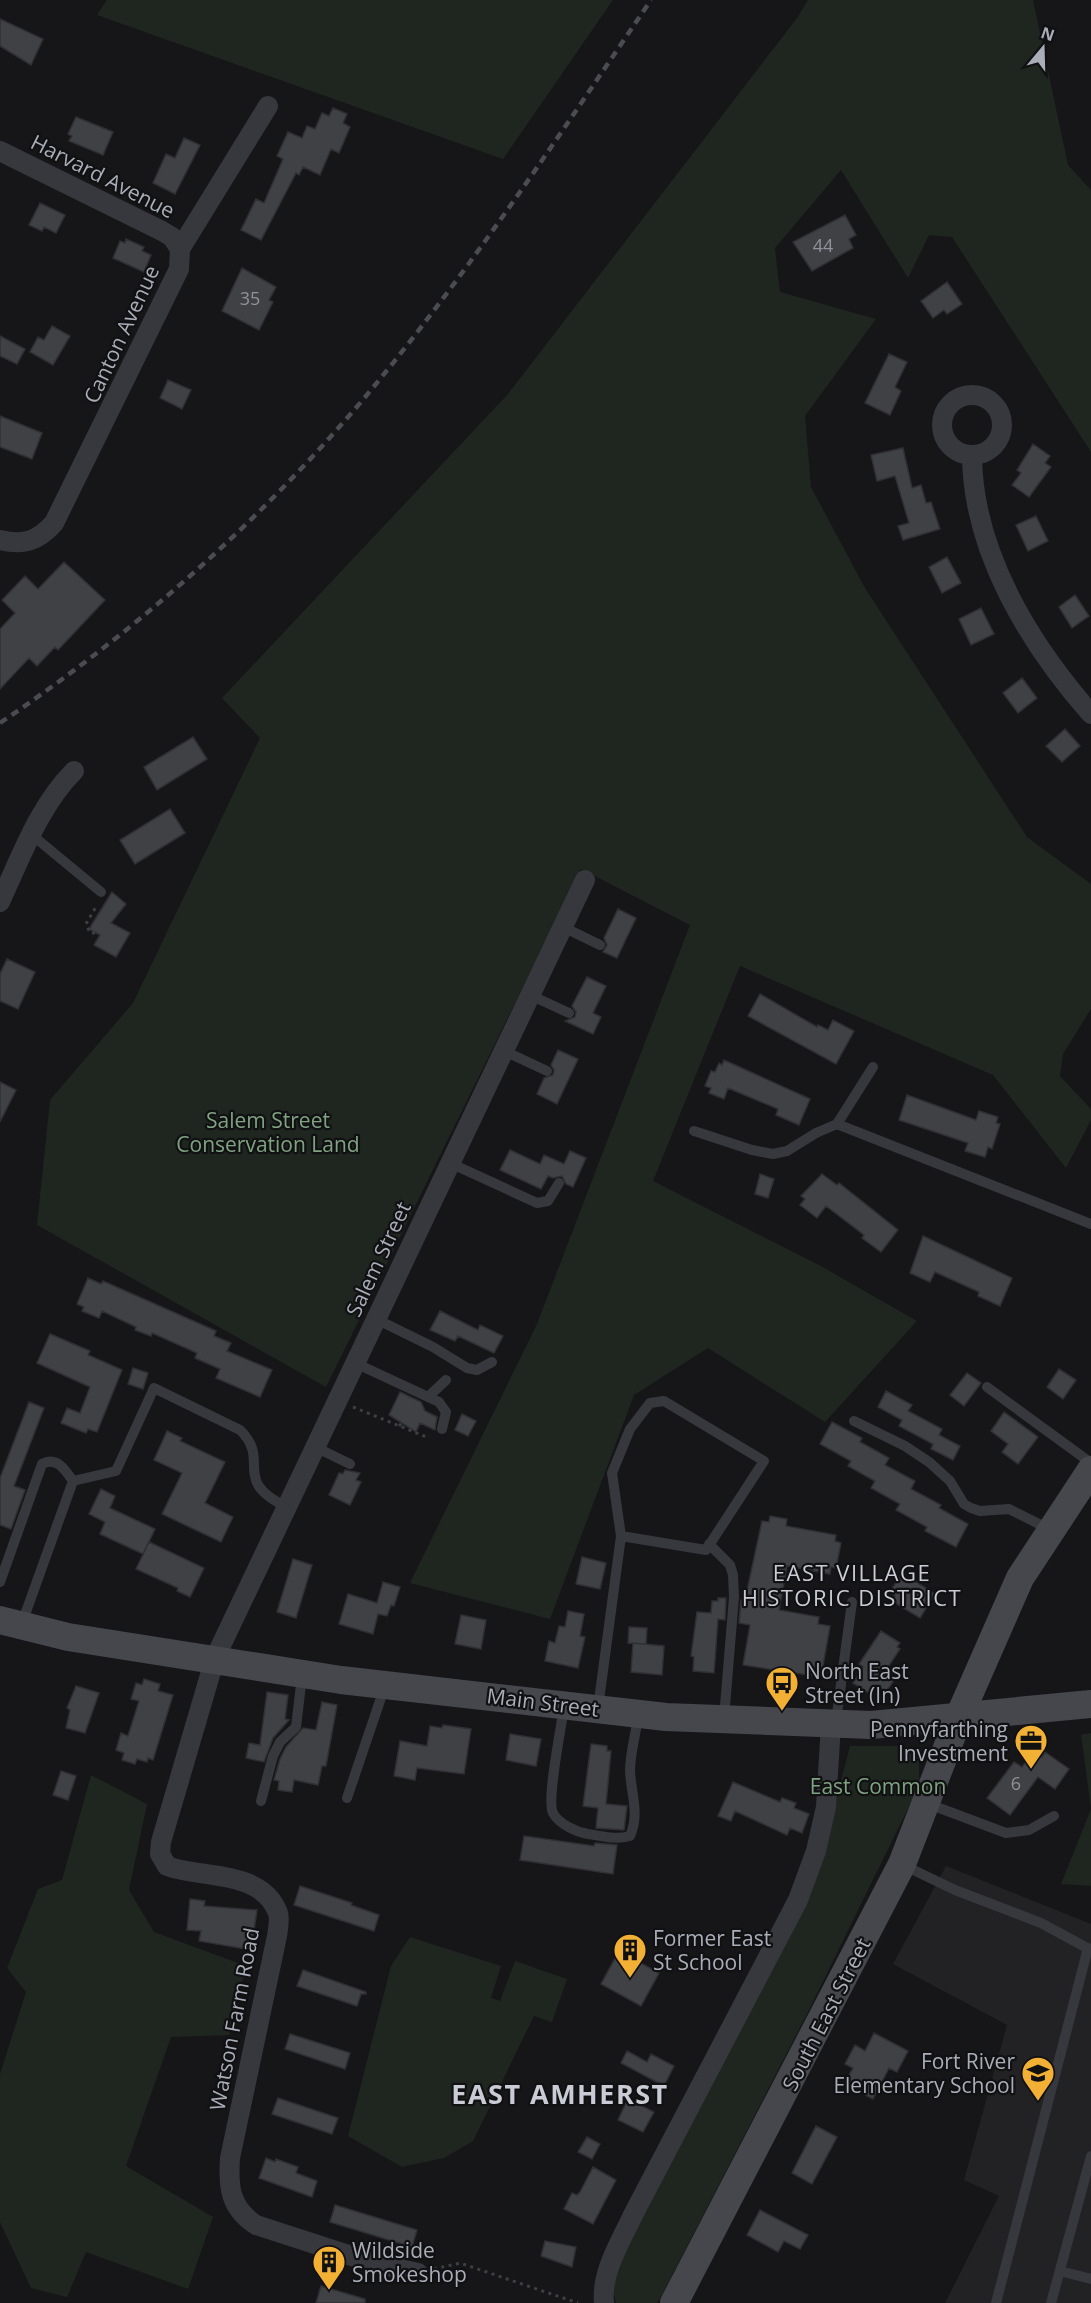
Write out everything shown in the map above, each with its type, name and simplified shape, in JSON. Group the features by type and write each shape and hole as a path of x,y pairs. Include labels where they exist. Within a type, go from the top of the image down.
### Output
{"main road":[{"name":"South East Street","path":"674,2303 902,1864 959,1717 1020,1578 1050,1529 1091,1470"},
{"name":"Main Street","path":"11,1623 68,1637 385,1686 483,1695 638,1715 871,1725 1091,1704"}],"street":[{"name":"Canton Avenue","path":"0,540 24,543 39,537 54,523 179,269 180,249 268,106"},
{"name":"Harvard Avenue","path":"0,151 162,231 172,237 180,249"},
{"path":"972,456 977,508 987,547 1003,583 1056,669 1091,714"},
{"path":"0,902 5,877 32,835 53,796 74,771"},
{"name":"Salem Street","path":"215,1658 585,880"},
{"name":"Watson Farm Road","path":"215,1658 161,1842 160,1854 167,1866 178,1870 231,1878 256,1887 270,1900 278,1914 277,1936 230,2158 228,2186 233,2202 243,2216 256,2225 370,2262 418,2273"},
{"path":"604,2303 603,2288 611,2262 633,2215 798,1900 816,1851 826,1807 833,1724"}],"lane":[{"path":"32,835 101,892"},
{"path":"563,927 600,945"},
{"path":"530,995 569,1013"},
{"path":"504,1051 547,1071"},
{"path":"694,1131 752,1150 773,1154 787,1151 816,1133 837,1124 873,1066"},
{"path":"837,1124 1091,1224"},
{"path":"450,1164 537,1203 548,1201 559,1183"},
{"path":"376,1319 433,1347 467,1368 477,1370 492,1362"},
{"path":"355,1363 439,1402 446,1412 442,1429"},
{"path":"428,1397 446,1380"},
{"path":"987,1387 1091,1463"},
{"path":"73,1481 116,1472 154,1388 240,1430 249,1439 254,1451 254,1478 259,1489 268,1498 287,1507"},
{"path":"598,1709 621,1536 612,1473 630,1429 650,1403 664,1401 764,1461 706,1550 621,1536"},
{"path":"854,1421 905,1446 929,1462 950,1481 964,1504 971,1508 980,1511 1010,1509 1050,1529"},
{"path":"315,1447 350,1464"},
{"path":"0,1582 42,1464 49,1461 58,1462 73,1481"},
{"path":"11,1623 73,1481"},
{"path":"709,1544 730,1565 733,1575 734,1597 724,1720"},
{"path":"833,1724 852,1602"},
{"path":"261,1801 273,1756 280,1742 296,1727 303,1673"},
{"path":"347,1798 385,1686"},
{"path":"564,1706 552,1796 553,1814 561,1823 583,1833 618,1839 630,1836 633,1828 635,1800 630,1771 638,1715"},
{"path":"926,1803 1006,1833 1029,1830 1054,1816"},
{"path":"902,1864 955,1890 1041,1923 1090,1949 996,2303"},
{"path":"1051,2303 1091,2156"},
{"path":"1059,2271 1091,2279"}],"path":[{"path":"95,933 90,933 86,924 102,898 101,892"},
{"path":"337,1401 424,1436 442,1429"},
{"path":"399,1426 404,1421"},
{"path":"418,2273 460,2263 578,2303"}],"shaded area":[{"name":"Fort River Elementary School","path":"946,1866 1091,1924 1091,2303 945,2303 999,2196 964,2180 1007,2025 893,1964"}],"green space":[{"path":"107,0 613,0 503,159 97,15"},
{"name":"Salem Street Conservation Land","path":"808,0 1033,0 1068,165 1091,190 1091,452 952,237 929,235 908,278 841,170 775,248 780,292 876,319 805,416 811,487 865,588 1027,837 1091,884 1091,1009 1063,1054 1060,1076 1091,1109 1091,1120 1066,1168 993,1075 740,966 653,1181 819,1265 917,1321 825,1422 708,1348 634,1395 550,1619 410,1583 537,1324 690,925 581,869 326,1387 37,1225 50,1100 133,1003 260,738 222,698 508,394 797,18"},
{"path":"1091,1733 1091,1808 1081,1735"},
{"name":"East Common","path":"850,1746 902,1746 919,1761 919,1786 809,2010 662,2295 657,2303 616,2303 612,2286 617,2264 827,1834"},
{"path":"91,1775 147,1804 129,1890 154,1932 246,1966 229,2035 171,2037 126,2166 213,2217 188,2289 86,2252 67,2297 31,2288 0,2222 0,2074 26,1992 7,1968 38,1889 62,1880"},
{"path":"1091,1809 1091,1886 1061,1884"},
{"path":"410,1937 501,1966 491,1998 500,2001 515,1961 567,1979 552,2022 534,2016 473,2141 444,2158 402,2167 348,2136 391,1966"}],"building":[{"path":"0,19 43,39 31,65 0,46"},
{"path":"333,108 347,114 343,123 350,127 339,153 331,149 320,175 303,167 299,175 296,173 261,240 241,230 256,199 264,203 283,159 277,156 288,132 302,138 307,126 315,129 322,113 329,116"},
{"path":"76,117 113,132 103,155 69,141 72,136 68,134"},
{"path":"184,138 200,145 175,194 153,183 166,154 175,158"},
{"path":"40,203 65,215 56,233 44,227 42,231 29,225"},
{"path":"845,215 856,235 849,239 853,248 812,271 793,242"},
{"path":"126,239 144,247 142,251 151,255 144,272 113,258 120,241 125,243"},
{"path":"242,268 276,287 269,300 273,302 259,330 222,311"},
{"path":"947,282 962,304 947,314 944,310 933,318 921,301"},
{"path":"52,326 70,336 53,365 30,352 38,337 44,340"},
{"path":"0,336 25,349 17,364 0,356"},
{"path":"889,354 907,362 895,387 901,391 890,415 865,403"},
{"path":"168,380 191,390 182,409 160,398"},
{"path":"0,416 42,433 32,459 0,447"},
{"path":"1033,444 1050,456 1045,463 1051,467 1029,497 1012,485 1021,473 1017,470"},
{"path":"903,448 912,488 921,485 926,503 931,502 940,529 903,540 898,526 909,523 895,476 877,481 871,455"},
{"path":"1036,516 1048,541 1028,551 1016,525"},
{"path":"947,557 961,583 942,593 929,567"},
{"path":"64,562 105,600 58,650 55,647 37,666 29,658 0,689 0,629 15,613 2,600 25,576 38,589"},
{"path":"1075,595 1089,616 1072,628 1059,607"},
{"path":"981,608 994,634 971,645 959,619"},
{"path":"1022,678 1037,698 1018,713 1003,693"},
{"path":"1065,729 1080,746 1062,762 1046,746"},
{"path":"193,737 207,759 157,790 144,767"},
{"path":"170,809 185,833 135,864 120,840"},
{"path":"112,892 126,904 111,923 130,933 116,957 94,945 100,935 89,929"},
{"path":"618,909 636,918 617,958 603,952 607,945 604,938"},
{"path":"7,959 35,972 18,1009 0,1001 0,974"},
{"path":"587,977 606,986 593,1013 601,1017 593,1034 565,1021 575,1017 576,1012 572,1006"},
{"path":"760,994 817,1027 818,1025 828,1030 833,1020 854,1031 836,1064 748,1016"},
{"path":"558,1050 578,1059 557,1104 537,1094 544,1078 553,1075 554,1070 551,1065"},
{"path":"724,1060 810,1099 799,1125 776,1115 778,1109 728,1088 724,1099 709,1093 711,1088 705,1086 711,1071 715,1072 719,1063 722,1065"},
{"path":"0,1082 16,1090 0,1122"},
{"path":"907,1095 976,1120 979,1111 998,1117 996,1123 1000,1124 992,1149 988,1147 985,1157 965,1151 968,1143 899,1120"},
{"path":"510,1150 540,1164 544,1155 564,1164 570,1151 586,1158 573,1187 566,1184 562,1176 553,1178 548,1176 541,1189 500,1170"},
{"path":"760,1174 774,1179 768,1198 755,1194"},
{"path":"822,1174 837,1185 839,1183 898,1230 881,1252 862,1238 864,1235 826,1206 817,1218 800,1205 805,1199 801,1196"},
{"path":"923,1236 1012,1278 1000,1306 978,1296 979,1292 935,1272 930,1282 910,1273"},
{"path":"88,1278 101,1284 103,1281 216,1331 214,1336 231,1343 227,1351 272,1370 260,1397 216,1378 220,1369 195,1358 197,1353 152,1333 151,1336 135,1330 136,1327 102,1311 99,1318 82,1311 84,1307 77,1304"},
{"path":"440,1311 478,1330 480,1325 503,1336 494,1353 458,1336 455,1341 430,1330"},
{"path":"50,1334 90,1351 88,1355 122,1370 97,1432 88,1429 86,1433 61,1423 67,1408 80,1413 90,1387 37,1363"},
{"path":"133,1368 148,1373 143,1389 128,1384"},
{"path":"1059,1369 1076,1380 1063,1399 1047,1387"},
{"path":"967,1373 981,1383 964,1406 950,1395"},
{"path":"886,1391 912,1405 908,1411 942,1429 939,1435 960,1446 953,1460 931,1449 933,1444 899,1426 902,1420 878,1407"},
{"path":"400,1392 421,1402 425,1411 437,1417 435,1430 420,1423 416,1432 389,1415"},
{"path":"29,1402 44,1408 14,1486 25,1490 11,1529 0,1525 0,1478"},
{"path":"1004,1412 1038,1437 1018,1464 1002,1452 1008,1444 991,1431"},
{"path":"462,1414 476,1421 468,1436 455,1430"},
{"path":"832,1422 862,1438 860,1442 889,1458 885,1465 915,1481 911,1489 941,1505 939,1508 968,1524 956,1547 925,1531 927,1527 896,1510 900,1504 871,1488 875,1481 848,1466 851,1461 820,1444"},
{"path":"167,1431 182,1438 180,1441 225,1462 205,1503 233,1517 221,1542 162,1514 182,1473 154,1460"},
{"path":"345,1470 360,1473 356,1480 361,1482 350,1505 329,1495 339,1473 343,1474"},
{"path":"101,1489 115,1496 110,1508 155,1529 143,1554 100,1534 105,1522 89,1514"},
{"path":"770,1516 787,1519 786,1526 836,1535 835,1541 841,1543 836,1568 831,1567 830,1574 787,1566 779,1610 819,1617 818,1624 830,1626 821,1677 743,1665 750,1625 739,1623 741,1600 745,1600 762,1521 769,1522"},
{"path":"149,1542 204,1568 190,1597 177,1591 178,1588 136,1569"},
{"path":"582,1557 606,1563 600,1589 576,1584"},
{"path":"293,1559 312,1565 296,1618 277,1612"},
{"path":"900,1576 908,1581 910,1578 935,1594 920,1618 892,1601 895,1596 890,1592"},
{"path":"383,1582 400,1587 394,1606 391,1605 387,1616 378,1614 373,1634 339,1624 348,1594 377,1603"},
{"path":"718,1598 726,1598 725,1620 718,1619 714,1673 693,1671 694,1657 691,1656 697,1612 711,1613 712,1601 718,1601"},
{"path":"568,1611 584,1614 580,1636 585,1637 578,1668 545,1661 549,1641 555,1643 559,1626 565,1627"},
{"path":"461,1615 486,1620 481,1649 455,1644"},
{"path":"629,1627 647,1628 646,1644 628,1643"},
{"path":"881,1631 900,1643 897,1647 900,1649 886,1670 896,1677 886,1692 876,1685 870,1694 853,1683 863,1667 859,1664"},
{"path":"633,1643 664,1646 662,1675 631,1672"},
{"path":"144,1679 160,1684 158,1691 173,1695 153,1760 148,1758 147,1762 137,1759 135,1764 122,1760 124,1753 116,1750 121,1733 128,1736 139,1701 131,1699 136,1683 142,1685"},
{"path":"76,1686 99,1693 85,1733 66,1728 70,1710 67,1708"},
{"path":"267,1692 288,1695 285,1719 289,1720 273,1738 264,1762 246,1758 249,1743 260,1745"},
{"path":"322,1702 337,1705 326,1766 322,1766 318,1785 294,1780 292,1792 278,1790 279,1781 274,1780 286,1747 303,1728 316,1730"},
{"path":"443,1725 471,1729 464,1774 417,1768 415,1780 394,1776 400,1741 427,1746 430,1726 442,1728"},
{"path":"510,1734 541,1739 536,1766 506,1760"},
{"path":"591,1744 607,1746 607,1751 611,1751 606,1804 627,1806 624,1830 596,1828 598,1808 583,1806"},
{"path":"1034,1751 1042,1757 1045,1752 1069,1769 1055,1789 1038,1777 1010,1815 987,1798 1014,1762 1022,1767"},
{"path":"61,1771 76,1776 68,1800 53,1795"},
{"path":"733,1782 780,1802 782,1798 796,1803 794,1808 809,1814 802,1833 790,1828 787,1835 735,1811 731,1821 718,1816"},
{"path":"524,1836 594,1846 595,1843 617,1845 613,1874 520,1860"},
{"path":"300,1886 352,1903 351,1905 379,1915 374,1931 294,1905"},
{"path":"190,1899 205,1901 204,1906 257,1910 251,1950 199,1941 201,1931 187,1930"},
{"name":"Former East St School","path":"619,1951 659,1973 641,2006 601,1984"},
{"path":"303,1970 366,1992 366,1994 361,1994 357,2006 297,1986"},
{"path":"874,2033 908,2051 897,2072 889,2068 873,2099 844,2084 853,2068 845,2064 855,2045 865,2051"},
{"path":"290,2034 350,2053 345,2069 285,2049"},
{"path":"627,2051 647,2062 651,2054 674,2066 664,2086 621,2063"},
{"path":"278,2098 338,2118 332,2134 272,2114"},
{"path":"628,2099 654,2112 643,2132 618,2120"},
{"path":"816,2126 837,2137 812,2184 792,2173"},
{"path":"587,2137 600,2144 592,2159 578,2152"},
{"path":"266,2158 298,2167 296,2173 317,2181 312,2197 259,2178"},
{"path":"593,2167 616,2180 593,2224 564,2209 572,2193 577,2195 580,2192"},
{"path":"335,2205 417,2230 412,2247 330,2222"},
{"path":"760,2210 808,2235 800,2249 784,2241 778,2252 747,2235"},
{"path":"545,2241 576,2247 572,2267 541,2256"},
{"name":"Wildside Smokeshop","path":"321,2286 365,2299 365,2303 316,2303"}],"railway":[{"path":"0,723 100,651 148,612 239,531 325,442 366,396 442,300 548,151 651,0"}],"place":[{"name":"North East Street (In)","path":"782,1712"},
{"name":"Pennyfarthing Investment","path":"1031,1770"},
{"name":"Former East St School","path":"630,1979"},
{"name":"Fort River Elementary School","path":"1038,2102"},
{"name":"Wildside Smokeshop","path":"329,2291"}],"district":[{"name":"EAST VILLAGE HISTORIC DISTRICT","path":"852,1584"},
{"name":"EAST AMHERST","path":"560,2093"}]}
